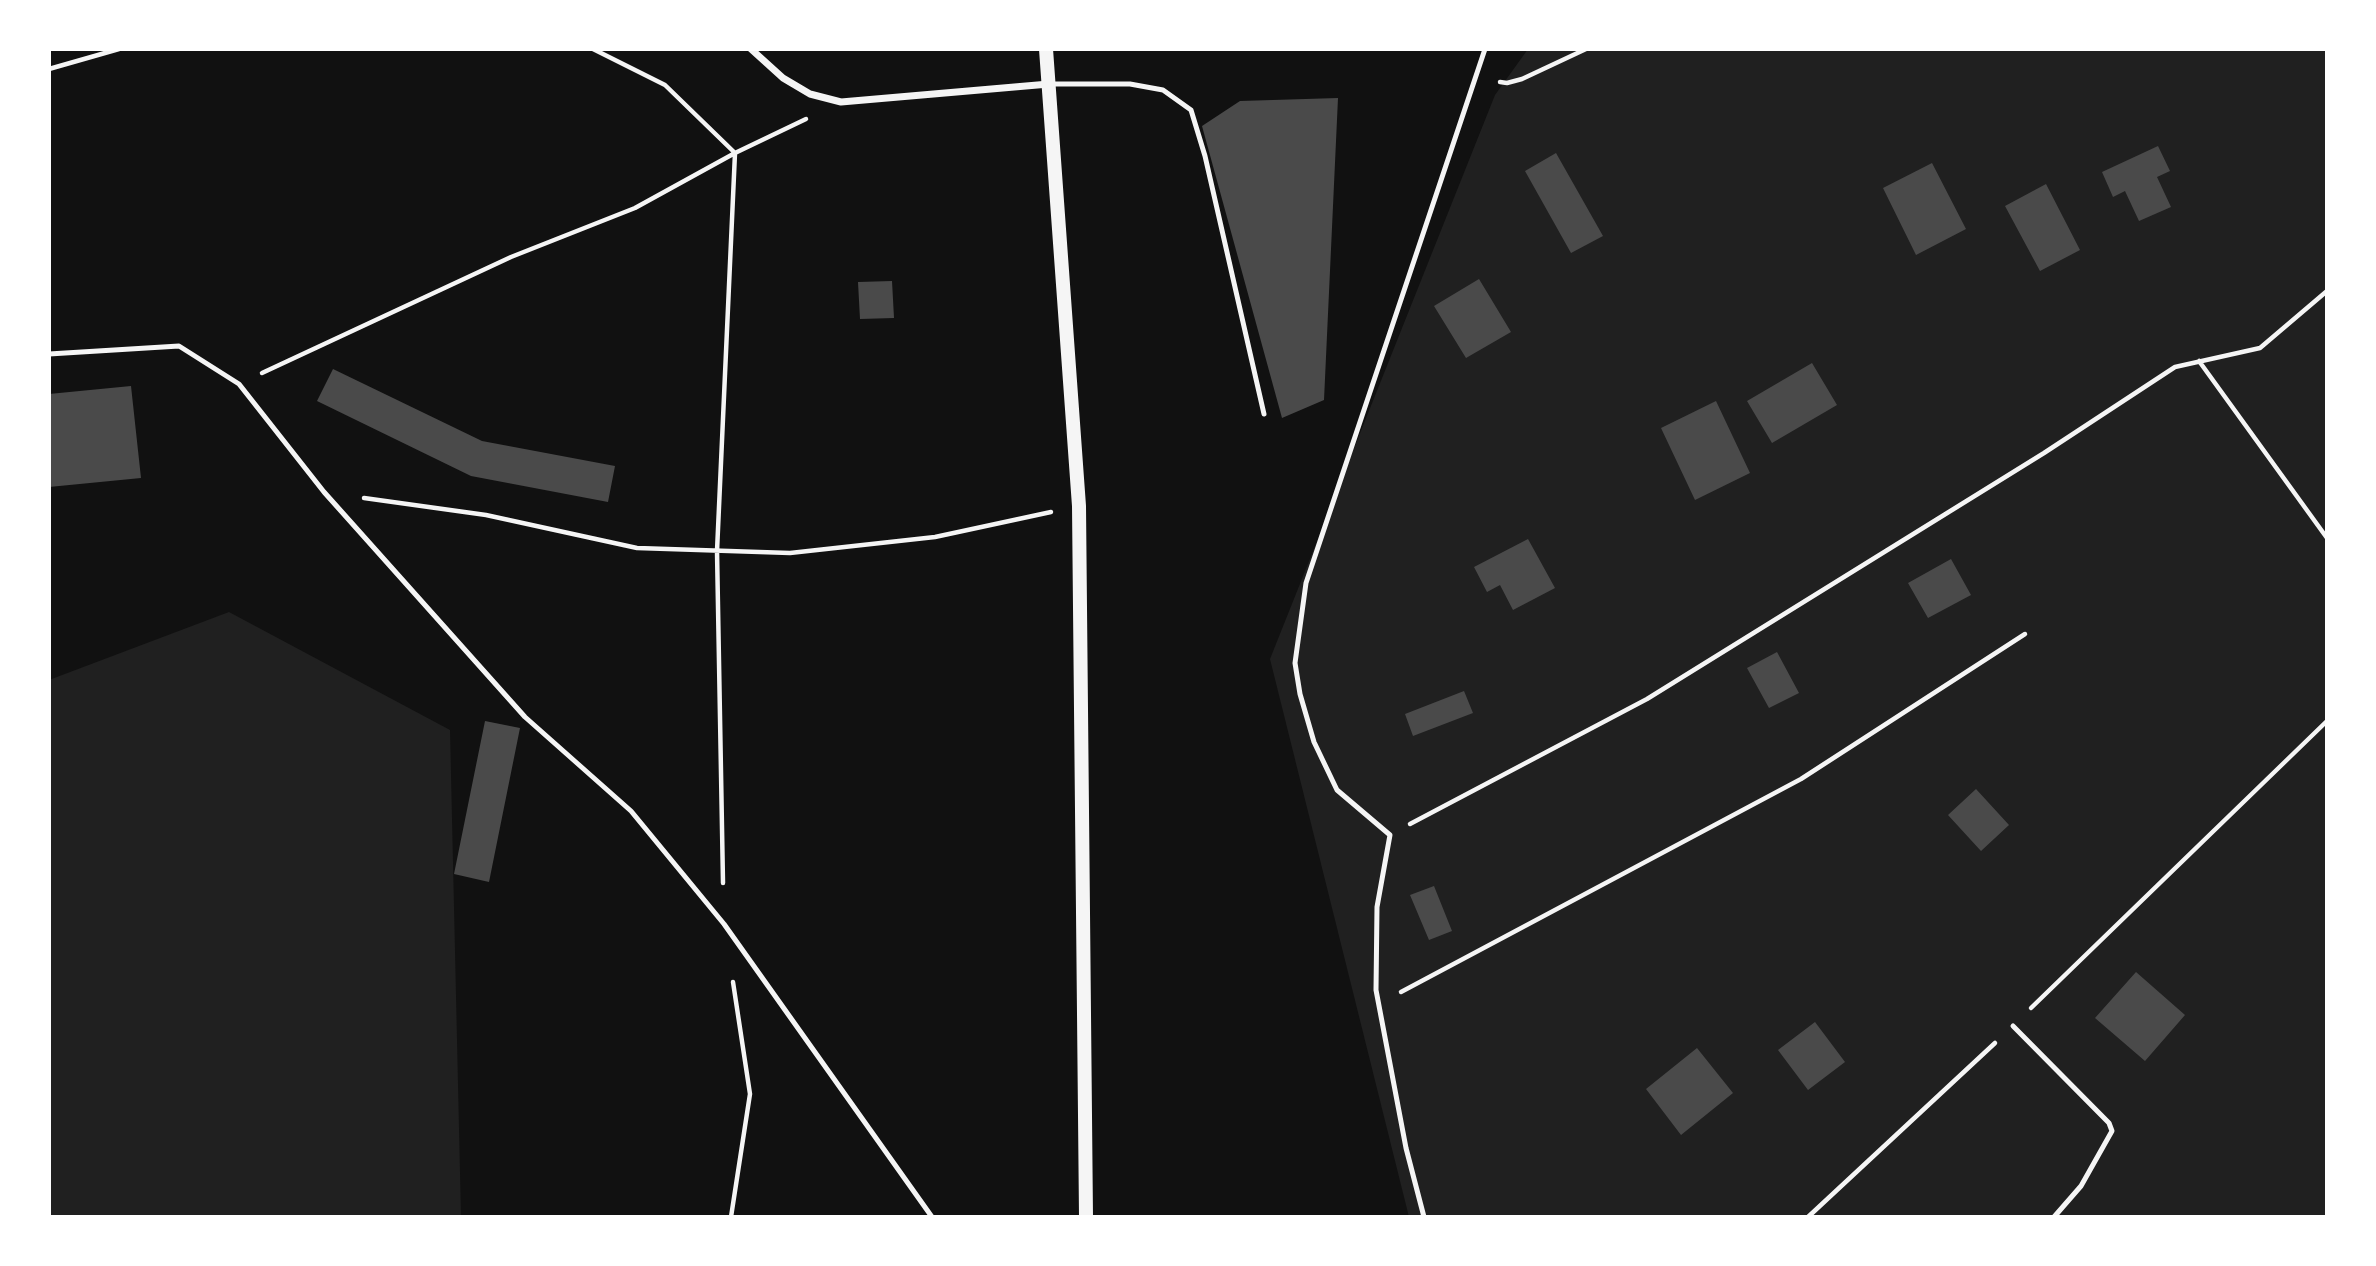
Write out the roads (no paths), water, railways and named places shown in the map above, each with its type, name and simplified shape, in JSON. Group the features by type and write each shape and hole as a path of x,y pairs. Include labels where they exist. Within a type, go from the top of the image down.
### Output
{"main road":[{"path":"1046,49 1079,506 1086,1217"}],"street":[{"path":"751,49 783,78 801,89 841,102 1050,84"}],"lane":[{"path":"1424,1217 1406,1148 1376,990 1377,907 1390,835 1337,790 1314,742 1300,694 1295,663 1306,583 1485,49"},
{"path":"1050,84 1130,84 1163,90 1191,110 1205,156 1264,414"},
{"path":"49,354 179,346 239,384 324,492 525,717 631,811 724,924 932,1217"},
{"path":"2013,1026 2109,1123 2112,1131 2081,1186 2054,1217"}]}
